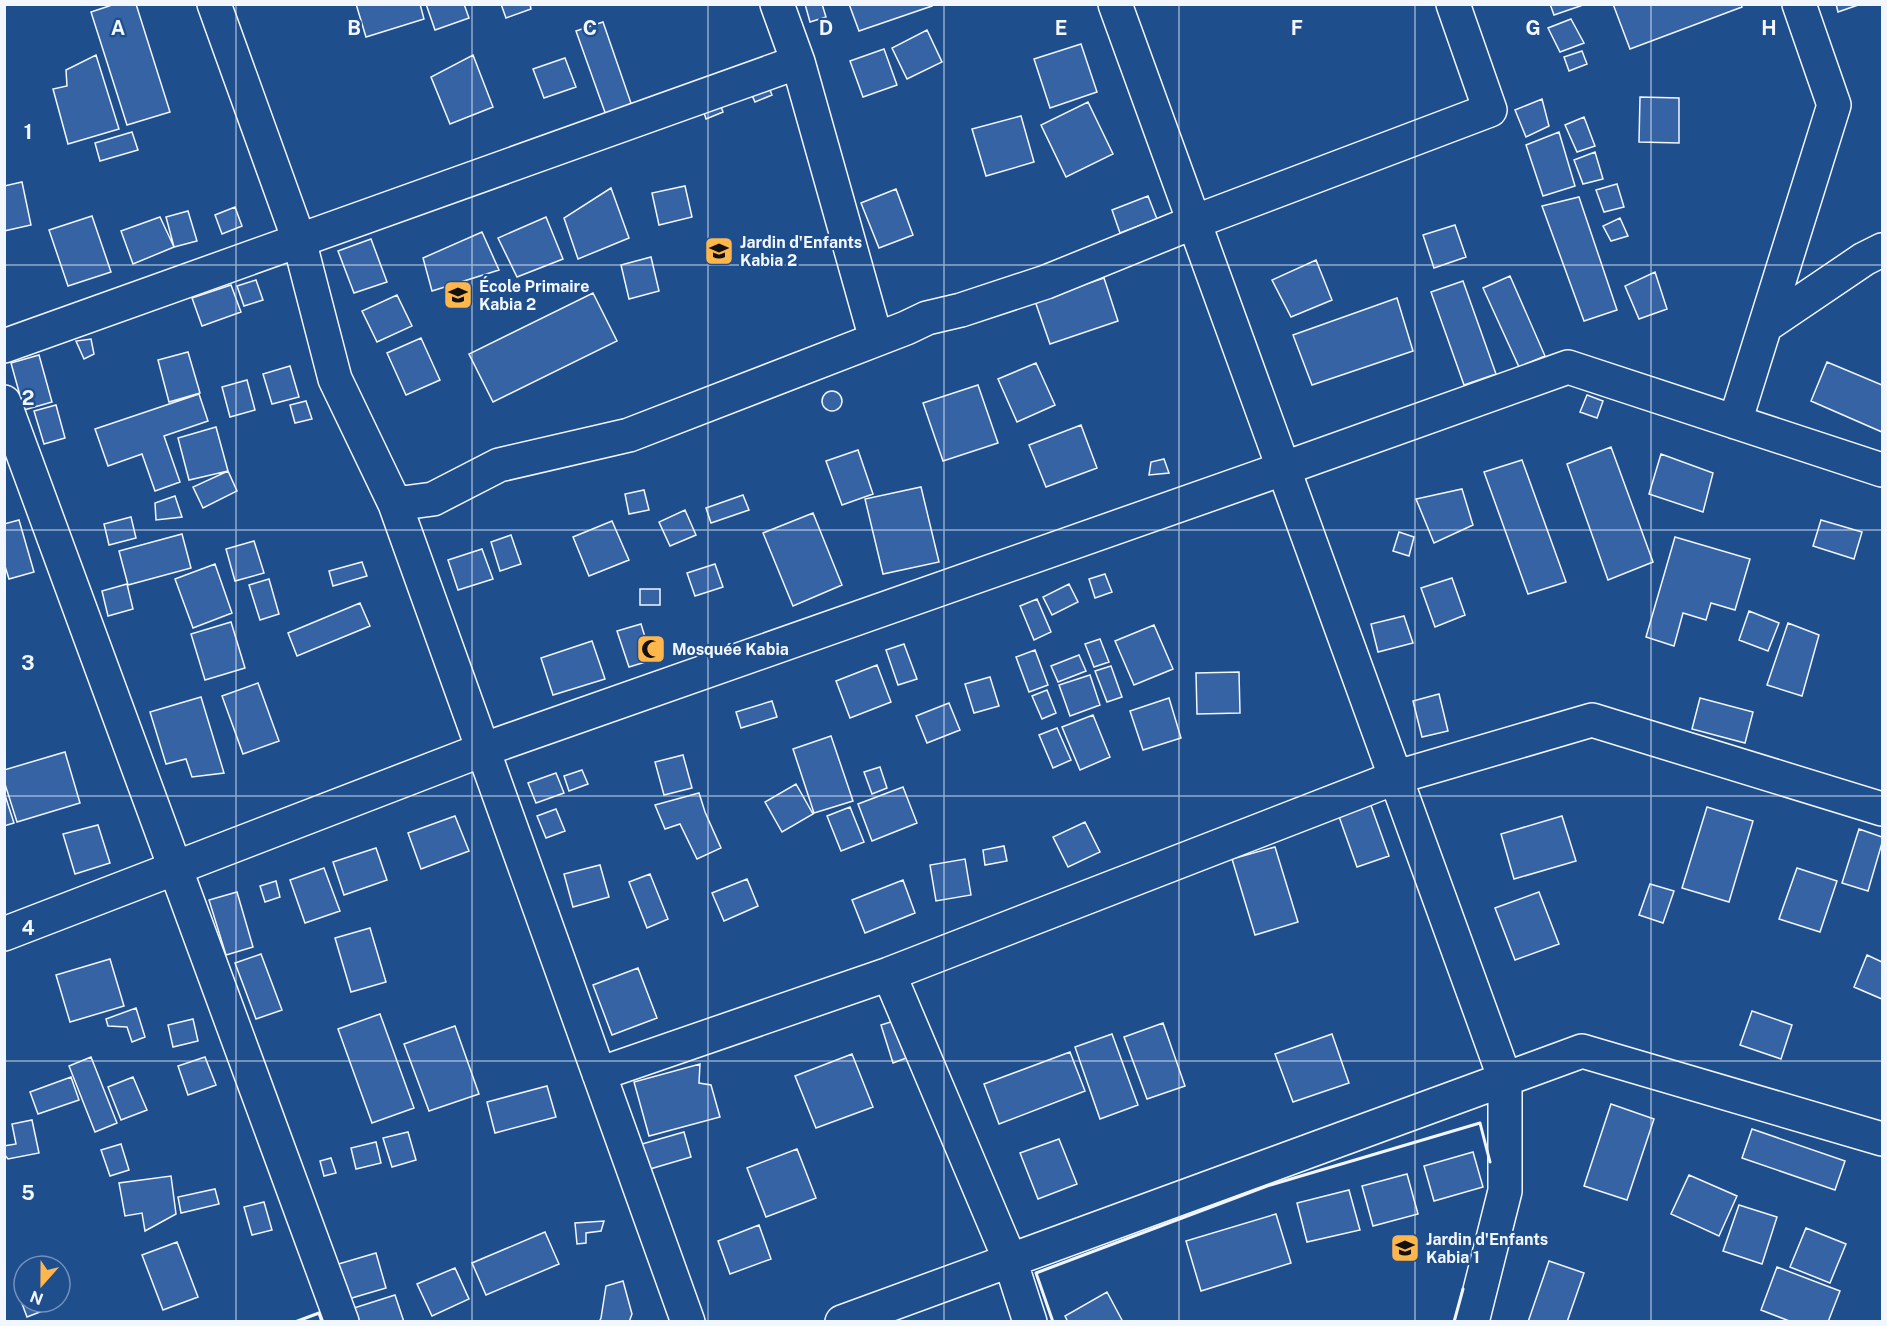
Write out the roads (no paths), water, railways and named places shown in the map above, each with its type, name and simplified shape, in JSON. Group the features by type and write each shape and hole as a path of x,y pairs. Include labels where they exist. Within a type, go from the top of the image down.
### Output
{"street":[{"path":"214,4 299,240 335,379 395,504 688,1322"},
{"path":"777,4 798,62 876,339"},
{"path":"1115,4 1505,1079 1505,1191 1472,1322"},
{"path":"395,504 433,499 499,465 629,435 927,318 1046,282 1194,222 1490,110 1453,4"},
{"path":"1735,422 1834,105 1799,4"},
{"path":"4,346 798,62"},
{"path":"1765,326 1864,259 1882,250"},
{"path":"4,934 482,750 1568,367 1882,470"},
{"path":"4,402 342,1322"},
{"path":"599,1074 889,974 1397,777 1592,720 1882,810"},
{"path":"889,974 1010,1260 1030,1322"},
{"path":"842,1322 1582,1051 1882,1139"}],"place":[{"name":"Jardin d'Enfants Kabia 2","path":"719,251"},
{"name":"École Primaire Kabia 2","path":"458,295"},
{"name":"Mosquée Kabia","path":"651,649"},
{"name":"Jardin d'Enfants Kabia 1","path":"1405,1248"}]}
